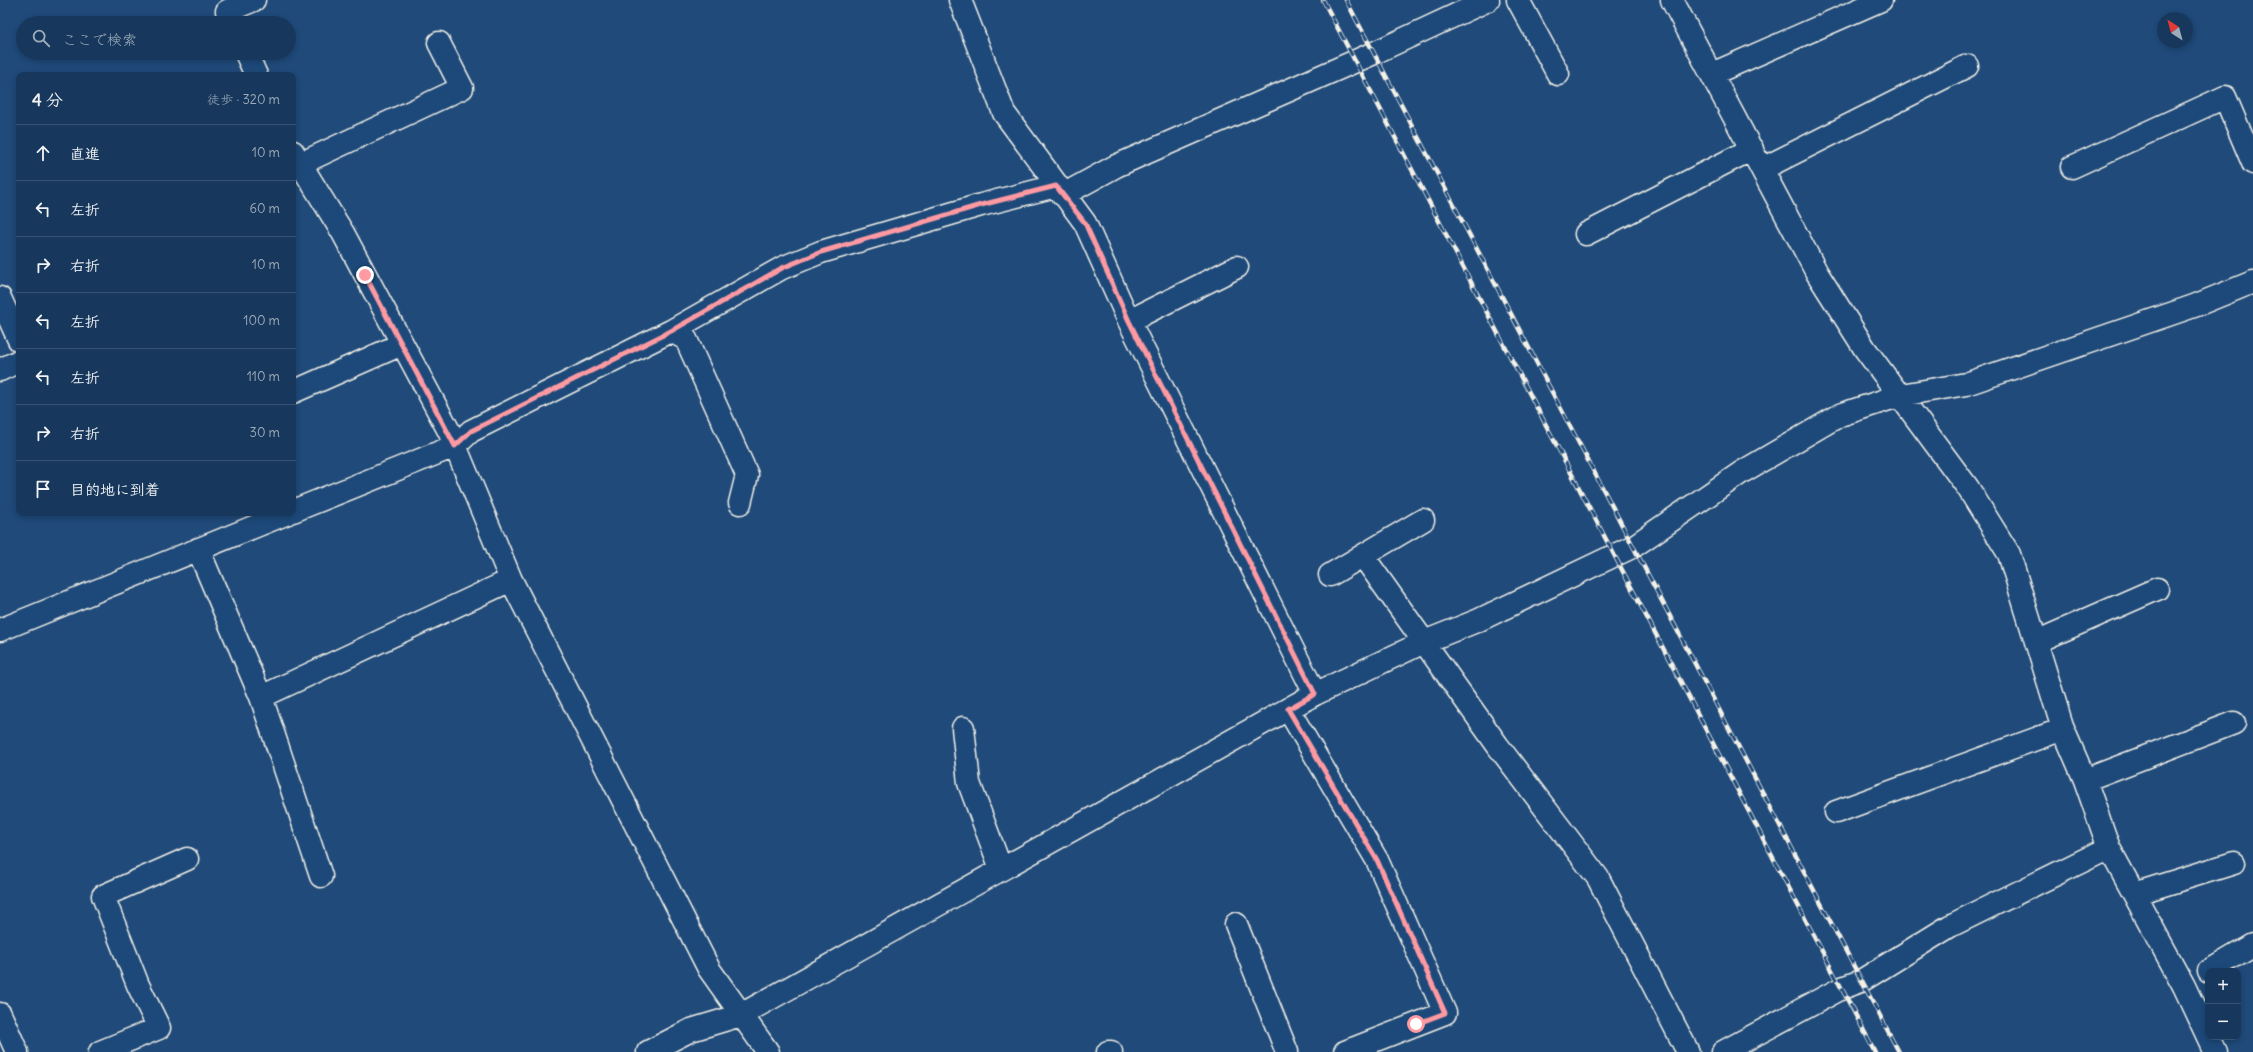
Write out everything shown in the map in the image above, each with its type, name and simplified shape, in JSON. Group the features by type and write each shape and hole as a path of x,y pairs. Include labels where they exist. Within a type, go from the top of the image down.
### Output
{"street":[{"path":"227,11 254,0"},
{"path":"960,0 1004,113 1085,223 1129,321 1315,694"},
{"path":"296,510 455,446 471,431 671,331 782,268 821,252 981,205 1060,190 1374,53 1488,0"},
{"path":"1518,0 1558,74"},
{"path":"1672,0 1817,273 1865,348 1968,488 2009,554 2063,729 2085,780 2109,848 2184,986 2215,1052"},
{"path":"1712,74 1881,0"},
{"path":"439,43 462,88 296,158 343,233 455,446 511,580 709,969 768,1052"},
{"path":"249,60 255,72"},
{"path":"1762,169 1967,66"},
{"path":"2072,167 2225,97 2253,163"},
{"path":"1586,234 1752,150"},
{"path":"1129,321 1236,267"},
{"path":"648,1052 691,1030 741,1015 1315,694 1424,642 1479,620 1634,546 1742,472 1840,415 1901,395 1966,384 2194,306 2253,282"},
{"path":"0,298 16,333"},
{"path":"671,331 686,339 747,475 740,503"},
{"path":"296,391 402,344"},
{"path":"0,370 16,362"},
{"path":"0,630 280,516"},
{"path":"1330,575 1423,520"},
{"path":"198,549 260,697 321,876"},
{"path":"1363,556 1424,642 1598,878 1688,1052"},
{"path":"260,697 511,580"},
{"path":"2036,642 2158,589"},
{"path":"1288,709 1377,860 1445,1013 1345,1052"},
{"path":"2085,780 2234,723"},
{"path":"963,728 969,783 1002,868"},
{"path":"1836,812 2063,729"},
{"path":"1723,1052 1842,988 1861,981 1950,926 2109,848"},
{"path":"100,1052 159,1028 138,985 103,896 187,858"},
{"path":"2134,894 2234,863"},
{"path":"1236,924 1287,1052"},
{"path":"2214,968 2253,946"},
{"path":"2184,986 2205,973"},
{"path":"0,1014 17,1052"}],"railway":[{"path":"1323,0 1875,1052"},
{"path":"1346,0 1899,1052"}],"route":[{"path":"365,275 449,431 455,446 471,431 671,331 782,268 821,252 981,205 1056,186 1085,223 1129,321 1315,694 1288,709 1377,860 1445,1013 1416,1024"}]}
